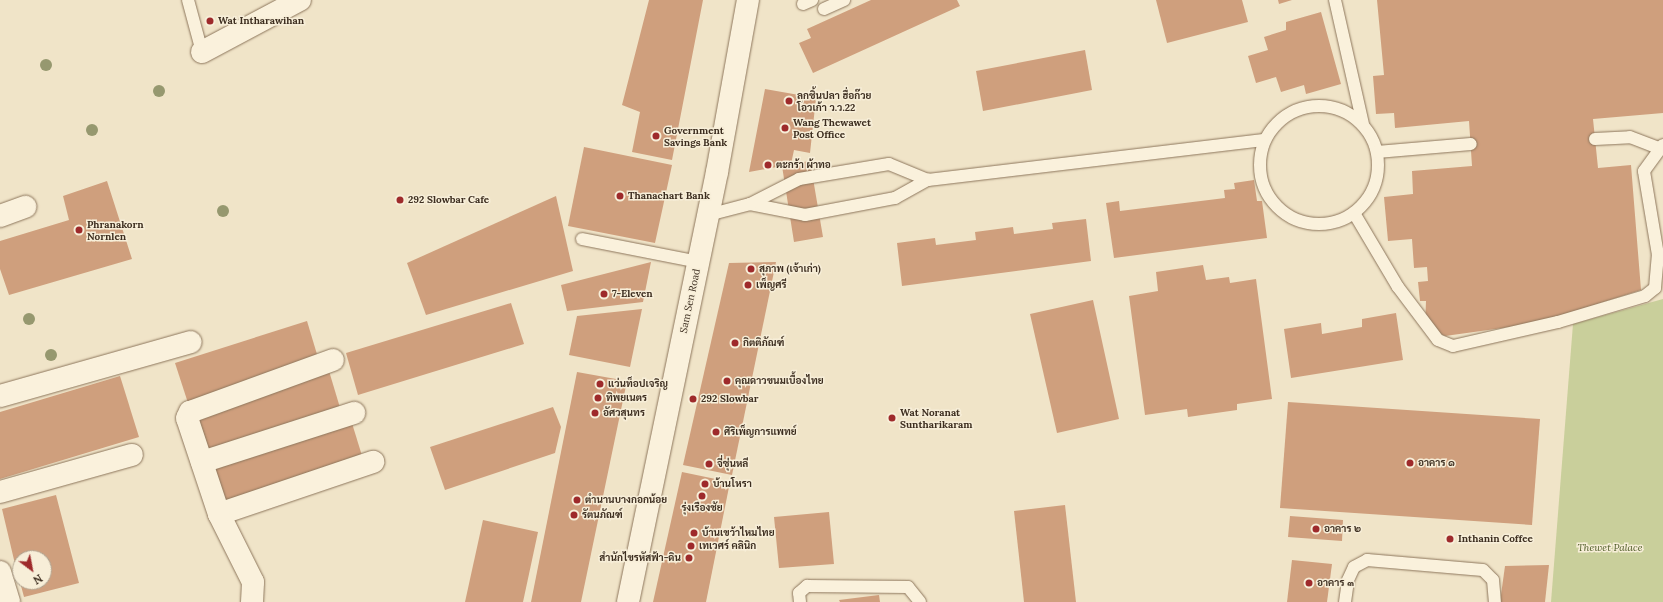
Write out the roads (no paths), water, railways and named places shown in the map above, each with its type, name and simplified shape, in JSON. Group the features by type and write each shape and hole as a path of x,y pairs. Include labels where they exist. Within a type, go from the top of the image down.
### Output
{"street":[{"path":"202,52 300,0"},
{"name":"Sam Sen Road","path":"628,602 699,262 748,0"},
{"path":"0,216 25,207"},
{"path":"0,396 191,342"},
{"path":"252,602 254,582 219,514 187,418 190,412 333,360"},
{"path":"202,462 354,414"},
{"path":"0,492 132,455"},
{"path":"219,514 373,462"},
{"path":"0,572 9,602"}],"lane":[{"path":"188,0 202,52"},
{"path":"824,9 844,0"},
{"path":"1335,0 1363,124 1377,152 1376,181 1368,199 1354,213 1336,222 1316,225 1298,221 1280,211 1268,196 1260,178 1259,159 1264,140 1276,124 1291,112 1310,106 1329,106 1348,112 1363,124"},
{"path":"1354,213 1398,287 1438,340 1453,346 1558,322 1645,296 1655,288 1660,254 1644,171 1661,146 1630,137 1595,140"},
{"path":"750,204 805,215 895,198 928,180 1264,140"},
{"path":"1377,152 1471,144"},
{"path":"708,215 750,204 799,180 889,164 928,180"},
{"path":"582,239 699,262"},
{"path":"1345,602 1348,580 1354,567 1367,560 1483,570 1493,580 1495,602"},
{"path":"800,602 799,593 807,586 908,587 920,602"}],"place":[{"name":"Wat Intharawihan","path":"210,21"},
{"name":"ลูกชิ้นปลา ฮื่อก๊วย โอวเก้า ว.ว.22","path":"789,101"},
{"name":"Wang Thewawet Post Office","path":"785,128"},
{"name":"Government Savings Bank","path":"656,136"},
{"name":"ตะกร้า ผ้าทอ","path":"768,165"},
{"name":"Thanachart Bank","path":"620,196"},
{"name":"292 Slowbar Cafe","path":"400,200"},
{"name":"Phranakorn Nornlen","path":"79,230"},
{"name":"สุภาพ (เจ้าเก่า)","path":"751,269"},
{"name":"เพ็ญศรี","path":"748,285"},
{"name":"7-Eleven","path":"604,294"},
{"name":"กิตติภัณฑ์","path":"735,343"},
{"name":"คุณดาวขนมเบื้องไทย","path":"727,381"},
{"name":"แว่นท็อปเจริญ","path":"600,384"},
{"name":"ทิพยเนตร","path":"598,398"},
{"name":"292 Slowbar","path":"693,399"},
{"name":"อัศวสุนทร","path":"595,413"},
{"name":"Wat Noranat Suntharikaram","path":"892,418"},
{"name":"ศิริเพ็ญการแพทย์","path":"716,432"},
{"name":"อาคาร ๑","path":"1410,463"},
{"name":"จี่ซุ่นหลี","path":"709,464"},
{"name":"บ้านโหรา","path":"705,484"},
{"name":"รุ่งเรืองชัย","path":"702,496"},
{"name":"ตำนานบางกอกน้อย","path":"577,500"},
{"name":"รัตนภัณฑ์","path":"574,515"},
{"name":"อาคาร ๒","path":"1316,529"},
{"name":"บ้านเขว้าไหมไทย","path":"694,533"},
{"name":"Inthanin Coffee","path":"1450,539"},
{"name":"เทเวศร์ คลินิก","path":"691,546"},
{"name":"สำนักไขรหัสฟ้า-ดิน","path":"689,558"},
{"name":"อาคาร ๓","path":"1309,583"}],"park label":[{"name":"Thewet Palace","path":"1610,548"}]}
